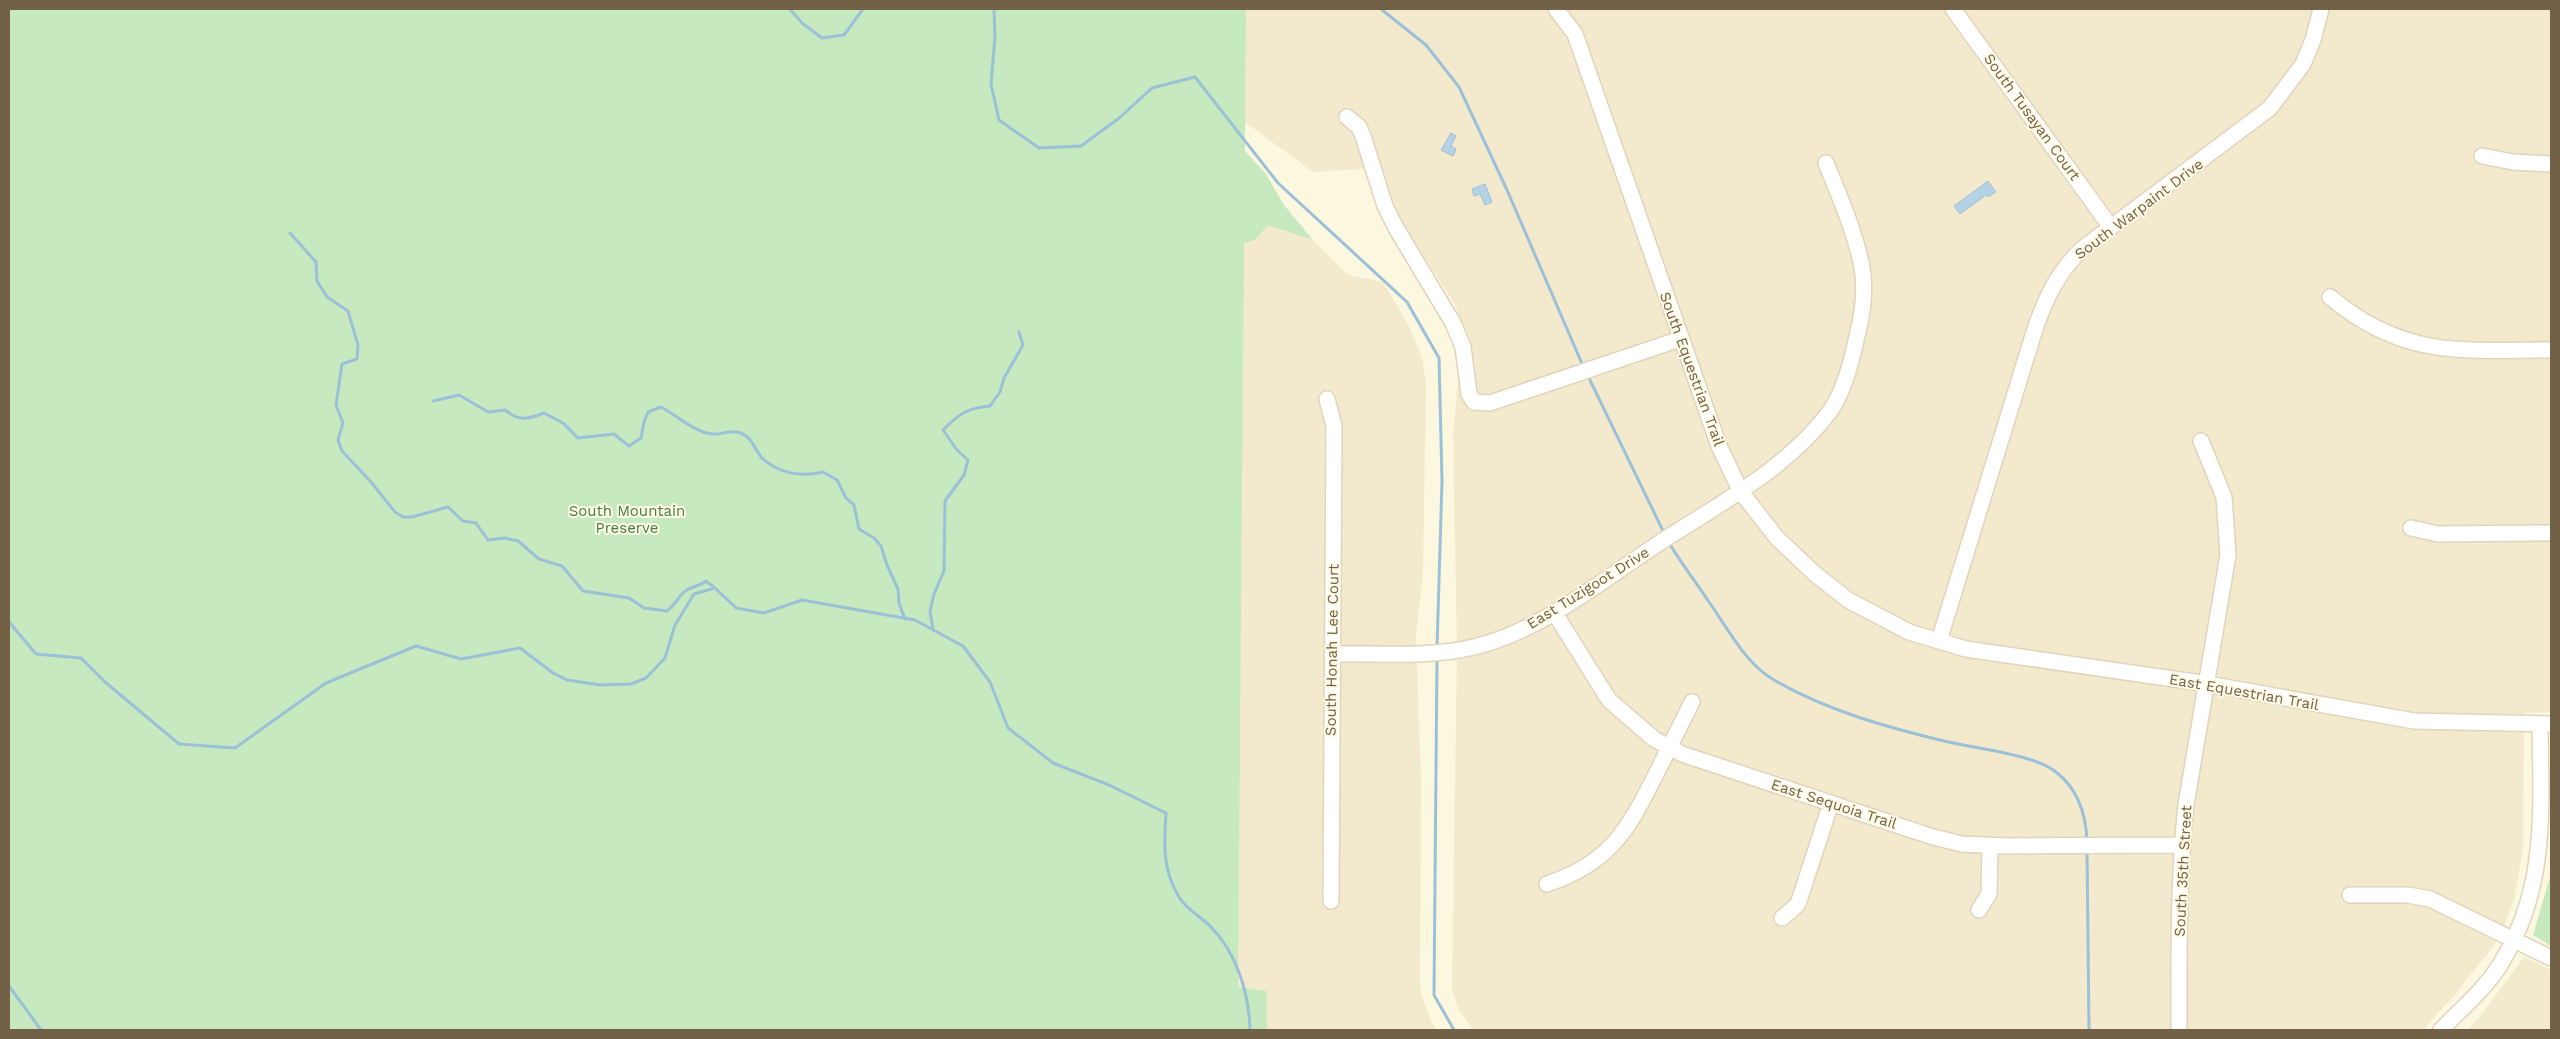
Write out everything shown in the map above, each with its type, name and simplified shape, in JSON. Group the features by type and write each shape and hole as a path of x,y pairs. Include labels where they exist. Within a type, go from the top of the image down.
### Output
{"street":[{"name":"South Equestrian Trail","path":"1556,9 1575,34 1680,339 1719,446 1741,492 1777,538 1815,574 1848,600 1910,632 1939,640"},
{"name":"South Tusayan Court","path":"1954,9 2110,226"},
{"name":"South Warpaint Drive","path":"1939,640 2042,310 2064,267 2110,226 2210,155 2270,108 2303,64 2321,9"},
{"path":"1347,117 1358,127 1363,136 1385,206 1396,228 1453,323 1463,347 1471,400 1480,404 1490,403 1680,339"},
{"path":"2482,156 2513,162 2551,164"},
{"name":"East Tuzigoot Drive","path":"1332,654 1428,653 1473,647 1505,638 1554,612 1741,492 1791,454 1829,413 1851,363 1863,312 1862,264 1849,218 1826,163"},
{"path":"2330,297 2345,309 2388,334 2421,345 2470,350 2551,350"},
{"name":"South Honah Lee Court","path":"1327,399 1334,426 1331,901"},
{"name":"South 35th Street","path":"2179,1030 2179,900 2186,805 2208,684 2228,555 2224,497 2201,441"},
{"path":"2411,528 2438,534 2551,533"},
{"name":"East Sequoia Trail","path":"1554,612 1610,700 1654,739 1682,754 1933,838 1962,844 2182,845"},
{"name":"East Equestrian Trail","path":"1939,640 1966,649 2208,684 2414,721 2545,724"},
{"path":"1547,884 1587,867 1610,848 1627,828 1692,702"},
{"path":"2442,1030 2478,994 2498,968 2514,940 2529,904 2539,852 2545,724"},
{"path":"1782,918 1798,904 1831,803"},
{"path":"1979,910 1989,894 1990,845"},
{"path":"2350,895 2408,895 2430,899 2551,958"}],"shaded area":[{"path":"1246,9 2551,9 2551,712 2524,713 2523,849 2514,900 2498,940 2457,992 2423,1030 1476,1030 1459,1011 1452,988 1457,650 1453,435 1459,370 1475,369 1456,306 1401,222 1381,168 1313,172 1242,120"},
{"path":"1268,225 1313,240 1348,275 1383,282 1409,326 1422,357 1426,383 1423,571 1416,637 1421,781 1420,982 1421,994 1431,1021 1437,1030 1267,1030 1267,991 1236,987 1242,243 1255,240"},
{"path":"2524,957 2551,970 2551,1030 2467,1030 2478,1019"}],"green space":[{"name":"South Mountain Preserve","path":"9,9 1246,9 1245,151 1266,174 1284,205 1313,240 1268,225 1255,240 1244,243 1238,987 1267,991 1267,1030 9,1030"},
{"path":"2551,873 2551,946 2533,935"}],"water":[{"path":"1451,133 1456,136 1451,146 1456,149 1453,156 1441,150"},
{"path":"1988,181 1996,192 1988,197 1986,195 1960,214 1954,206"},
{"path":"1485,184 1492,202 1485,205 1480,194 1474,196 1472,189"}],"waterway":[{"path":"790,9 802,23 822,38 844,35 863,9"},
{"path":"994,9 995,37 991,84 999,120 1039,148 1081,146 1118,119 1152,88 1195,77 1278,183 1407,302 1439,358 1442,481 1437,648"},
{"path":"1381,9 1426,45 1459,87 1507,190 1583,366"},
{"path":"290,233 316,262 317,281 327,297 348,311 358,345 357,359 342,364 336,405 343,423 338,440 342,451 371,482 395,512 403,517 412,517 448,507 463,521 476,523 488,540 505,538 518,541 539,559 562,566 583,591 629,598 644,608 667,611 684,592 706,581 715,588"},
{"path":"933,630 930,611 934,594 944,571 945,501 964,475 968,460 957,450 943,430 969,410 990,406 1000,392 1004,378 1023,345 1019,332"},
{"path":"1587,374 1665,535"},
{"path":"433,401 459,395 488,412 505,410 519,418 533,417 544,413 563,423 578,438 614,434 629,446 641,438 648,412 661,407 705,433 742,433 751,441 762,458 776,468 799,474 823,472 837,480 846,498 854,505 859,529 874,538 881,546 898,589 899,603 905,619"},
{"path":"1669,543 1738,645 1764,673 1794,691 1856,716 1944,741 2018,756 2046,766 2064,779 2075,794 2083,812 2087,841"},
{"path":"9,622 36,654 81,658 105,682 179,744 235,748 326,683 416,646 461,659 520,648 553,673 567,680 600,685 631,684 646,678 665,658 675,625 694,594 715,588 736,608 764,613 802,600 915,620 963,646 990,682 1008,728 1053,763 1109,785 1166,813 1165,856 1173,887 1182,901 1210,926 1228,948 1244,988 1250,1030"},
{"path":"1437,657 1434,995 1454,1030"},
{"path":"2087,850 2089,1030"},
{"path":"9,986 41,1030"}]}
